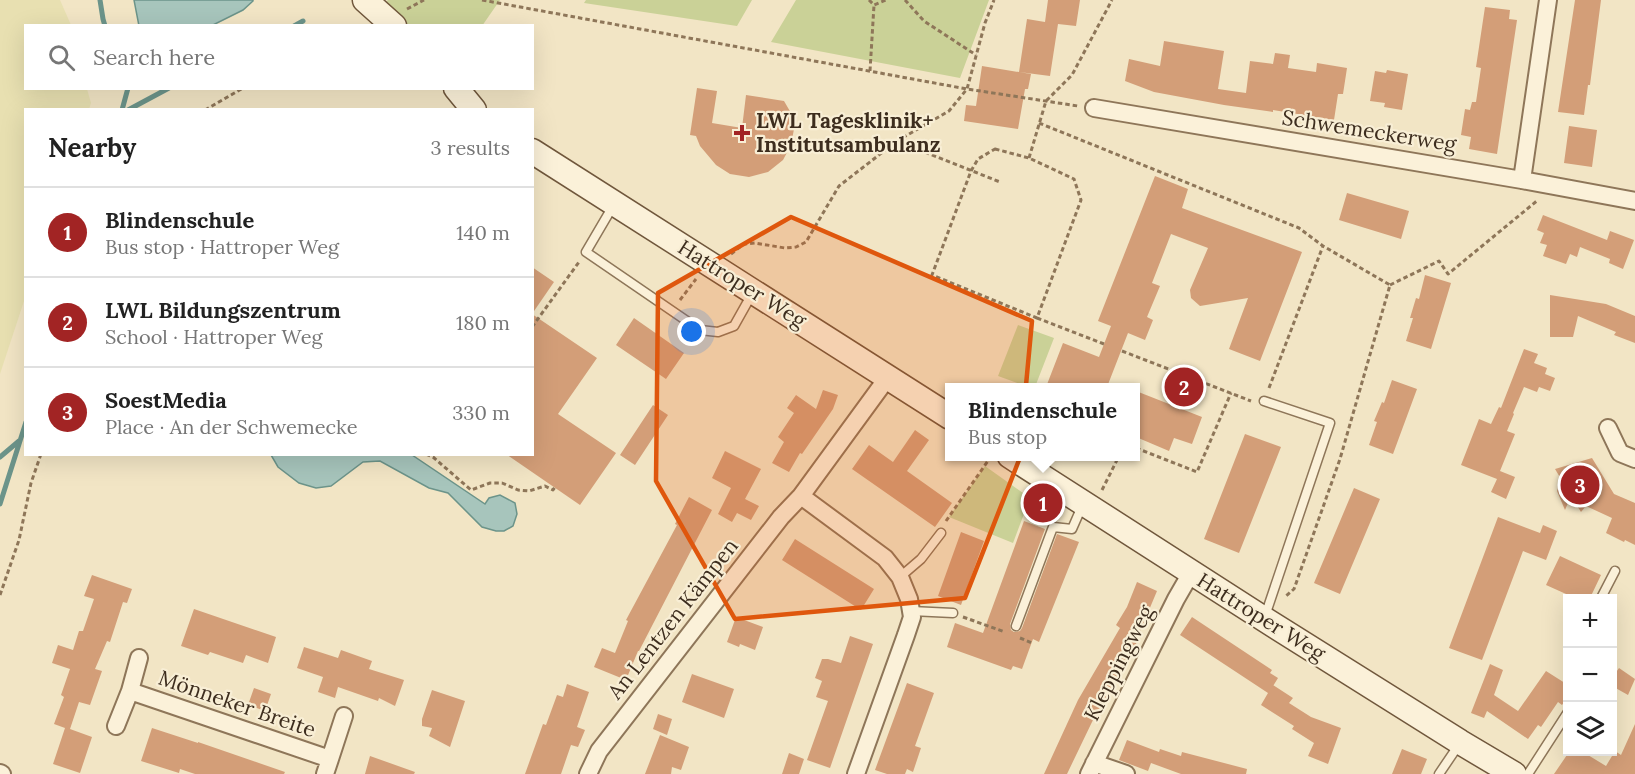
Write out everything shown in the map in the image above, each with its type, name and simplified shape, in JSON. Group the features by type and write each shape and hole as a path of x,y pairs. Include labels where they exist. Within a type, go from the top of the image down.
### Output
{"main road":[{"path":"365,0 392,24"},
{"path":"458,90 472,108"},
{"name":"Hattroper Weg","path":"534,152 945,414"},
{"name":"Hattroper Weg","path":"1018,461 1191,573 1514,774"}],"street":[{"path":"1522,180 1548,0"},
{"name":"Schwemeckerweg","path":"1094,108 1635,201"},
{"name":"An Lentzen Kämpen","path":"588,774 599,751 781,517 801,496 888,377"},
{"path":"1608,428 1620,453 1635,459"},
{"path":"801,496 885,558 900,577 909,600 912,617 856,774"},
{"name":"Kleppingweg","path":"1091,768 1191,573"},
{"name":"Mönneker Breite","path":"116,726 130,692 140,658"},
{"name":"Mönneker Breite","path":"130,692 327,767 344,716"},
{"path":"1091,768 1126,774"}],"lane":[{"path":"615,203 586,252 699,330 718,332 734,326 754,291"},
{"path":"1264,401 1330,423 1264,619"},
{"path":"1016,626 1053,527 1072,529 1088,506"},
{"path":"900,577 921,559 941,533"},
{"path":"1602,594 1615,571"},
{"path":"911,612 953,613"},
{"path":"1528,774 1563,720"},
{"path":"1439,774 1460,742"}],"path":[{"path":"483,0 967,89 1094,108"},
{"path":"869,0 874,5 870,71"},
{"path":"874,5 886,0"},
{"path":"905,0 924,21 976,54"},
{"path":"672,311 714,254 725,260 735,249 744,244 796,248 806,242 838,186 897,141 949,111 967,89 985,23 994,0"},
{"path":"1029,158 1046,101 1072,75 1112,0"},
{"path":"208,108 240,90"},
{"path":"1039,123 1299,228 1323,246 1390,285"},
{"path":"897,141 1000,182"},
{"path":"1037,318 1081,200 1074,179 1029,158 995,149 978,159 971,171 932,275 1037,318 1104,344"},
{"path":"1264,619 1293,589 1340,459 1390,285 1439,261 1448,274 1554,186"},
{"path":"1122,351 1263,406 1323,246"},
{"path":"534,324 586,252"},
{"path":"1140,450 1197,472 1231,393"},
{"path":"0,595 19,540 31,483 40,456"},
{"path":"434,456 471,490 490,483 502,483 518,490 545,486 553,490 555,488"},
{"path":"941,533 947,517 987,461"},
{"path":"1088,506 1116,461"},
{"path":"953,613 1010,634"},
{"path":"1021,638 1032,643"}],"highlighted area":[{"path":"791,217 1032,321 1019,460 965,598 735,619 656,481 658,293"}],"shaded area":[{"path":"0,0 60,0 71,24 24,24 24,90 87,90 91,103 89,108 24,108 24,301 0,374"}],"green space":[{"path":"388,0 500,0 483,24 408,24 382,5"},
{"path":"586,0 752,0 737,26 584,3"},
{"path":"796,0 989,0 960,78 771,42"},
{"path":"1018,325 1054,338 1037,383 1017,383 998,376"},
{"path":"985,466 1030,498 1013,543 949,517"}],"water":[{"path":"134,0 253,0 243,10 215,24 139,24"},
{"path":"272,456 413,456 485,504 489,498 500,495 515,503 517,514 513,526 504,531 482,527 448,493 429,488 380,461 363,462 331,486 316,488 299,483 278,467"}],"building":[{"path":"1048,0 1080,0 1076,26 1058,24 1050,76 1019,72 1027,19 1045,22"},
{"path":"1575,0 1601,0 1584,115 1558,112"},
{"path":"1485,7 1510,10 1509,19 1517,20 1497,154 1469,149 1471,137 1461,135 1465,109 1470,110 1472,102 1476,102 1481,68 1476,67"},
{"path":"1164,41 1224,51 1218,89 1246,93 1250,61 1273,64 1275,53 1290,55 1288,68 1316,72 1317,63 1347,68 1343,94 1338,94 1334,120 1224,105 1154,92 1125,81 1129,59 1160,66"},
{"path":"982,66 1031,74 1028,89 1025,89 1018,129 964,121 966,105 976,106"},
{"path":"1387,70 1408,74 1402,110 1384,107 1385,103 1370,101 1375,71 1386,73"},
{"name":"LWL Tagesklinik+ Institutsambulanz","path":"697,88 717,91 712,123 742,128 746,95 784,101 791,113 794,129 791,145 783,160 768,172 749,177 730,174 716,165 700,146 696,136 690,135"},
{"path":"1569,126 1597,130 1592,167 1564,163"},
{"path":"1155,176 1188,189 1182,208 1302,252 1260,361 1229,349 1248,298 1200,306 1191,298 1190,290 1208,248 1171,234 1152,283 1160,286 1147,317 1153,320 1145,340 1128,333 1109,383 1048,383 1063,343 1099,357 1111,326 1098,321"},
{"path":"1347,193 1409,211 1401,239 1339,220"},
{"path":"1543,215 1607,240 1610,231 1634,240 1623,269 1609,263 1610,259 1580,247 1577,257 1570,254 1566,264 1543,256 1547,245 1540,243 1544,233 1537,230"},
{"path":"534,268 554,282 534,311"},
{"path":"1425,275 1451,283 1431,349 1406,341 1413,318 1410,318 1416,298 1419,299"},
{"path":"1550,295 1606,304 1635,316 1635,343 1614,335 1616,332 1578,316 1573,337 1550,337"},
{"path":"534,315 597,358 558,414 616,453 580,505 509,456 534,456"},
{"path":"634,318 684,353 666,379 616,345"},
{"path":"1524,349 1538,354 1534,363 1547,368 1545,374 1555,378 1550,391 1539,387 1537,392 1524,387 1513,413 1507,431 1515,434 1500,471 1515,477 1506,499 1491,492 1497,479 1461,465 1479,419 1491,424 1499,407 1501,408"},
{"path":"1392,380 1417,389 1393,454 1369,445 1377,422 1374,421 1382,402 1384,403"},
{"path":"823,390 838,395 833,409 802,454 800,453 789,472 772,463 784,442 778,437 794,413 787,408 796,395 816,409"},
{"path":"1140,393 1202,417 1192,444 1174,438 1169,451 1140,439"},
{"path":"653,405 668,415 635,465 620,455"},
{"path":"915,430 929,440 907,471 952,503 935,527 852,469 869,445 893,462"},
{"path":"1245,434 1281,447 1239,553 1204,539"},
{"path":"725,451 761,469 745,499 759,506 751,520 737,513 732,522 718,514 731,488 712,478"},
{"path":"1592,458 1614,494 1635,503 1635,545 1606,533 1612,518 1586,506 1581,512 1571,496 1565,510 1557,491 1561,479 1555,469"},
{"path":"1354,488 1380,499 1340,594 1314,583"},
{"path":"689,497 712,510 638,651 626,680 594,667 602,648 615,653 628,621 626,620 677,525 675,524"},
{"path":"1498,517 1540,533 1543,525 1557,531 1546,560 1523,551 1482,660 1449,648"},
{"path":"1024,521 1045,529 1010,624 1014,632 1022,628 1057,534 1079,542 1039,642 1033,639 1022,669 1013,666 1011,670 947,647 955,623 983,633"},
{"path":"961,532 984,541 961,605 938,596"},
{"path":"795,539 874,589 861,610 782,560"},
{"path":"1560,556 1601,575 1592,594 1566,594 1546,585"},
{"path":"92,575 132,589 127,603 123,602 110,642 107,641 95,669 102,671 90,705 79,702 70,729 92,737 80,773 53,764 65,728 54,724 64,697 61,695 70,669 52,663 58,645 73,650 79,631 83,631 94,599 84,596"},
{"path":"1137,582 1157,591 1137,642 1092,722 1067,774 1044,774 1078,700 1120,628 1116,625 1127,607"},
{"path":"194,609 276,637 268,663 246,655 243,663 210,652 208,655 181,646"},
{"path":"736,617 763,627 755,650 727,642"},
{"path":"1192,617 1272,670 1270,673 1278,678 1273,685 1293,698 1289,703 1311,717 1341,728 1328,764 1308,756 1314,743 1292,729 1294,726 1261,705 1268,693 1180,635"},
{"path":"850,636 873,644 830,768 807,760 828,701 816,697 822,681 815,678 822,659 841,663"},
{"path":"304,647 338,658 341,650 372,661 369,669 404,680 395,706 379,698 378,701 338,687 335,698 318,692 323,677 297,668"},
{"path":"1490,664 1503,670 1494,695 1518,711 1546,671 1563,682 1563,704 1558,702 1541,727 1538,725 1528,739 1487,711 1484,718 1471,713"},
{"path":"1619,668 1635,679 1628,695 1617,689"},
{"path":"692,674 734,689 724,718 682,702"},
{"path":"907,683 934,693 915,746 921,748 913,772 907,769 905,774 887,774 875,770"},
{"path":"567,684 589,692 577,727 585,730 578,747 571,745 561,774 525,774 543,724 546,725 557,695 563,697"},
{"path":"254,688 271,694 265,711 248,705"},
{"path":"432,690 465,701 450,747 429,736 432,728 422,726 422,719"},
{"path":"658,714 672,719 667,735 653,729"},
{"path":"1635,724 1635,774 1554,774 1566,756 1590,756 1606,766 1612,756 1617,756 1617,752 1621,755"},
{"path":"152,728 285,772 284,774 195,774 180,769 179,773 141,761"},
{"path":"660,735 689,747 681,770 672,767 671,774 645,774"},
{"path":"1127,740 1159,752 1160,749 1181,756 1182,752 1247,769 1246,774 1181,774 1151,763 1148,771 1119,760"},
{"path":"1402,749 1427,759 1421,774 1392,774"},
{"path":"789,753 804,759 799,774 782,774"},
{"path":"370,756 415,772 414,774 365,774"}],"waterway":[{"path":"100,0 104,24"},
{"path":"298,24 303,21"},
{"path":"123,108 127,90"},
{"path":"132,108 165,90"},
{"path":"0,504 24,428"},
{"path":"0,457 19,441"}],"place":[{"name":"LWL Tagesklinik+ Institutsambulanz","path":"742,133"},
{"name":"LWL Bildungszentrum","path":"1184,387"},
{"name":"SoestMedia","path":"1580,485"},
{"name":"Blindenschule","path":"1043,503"}]}
